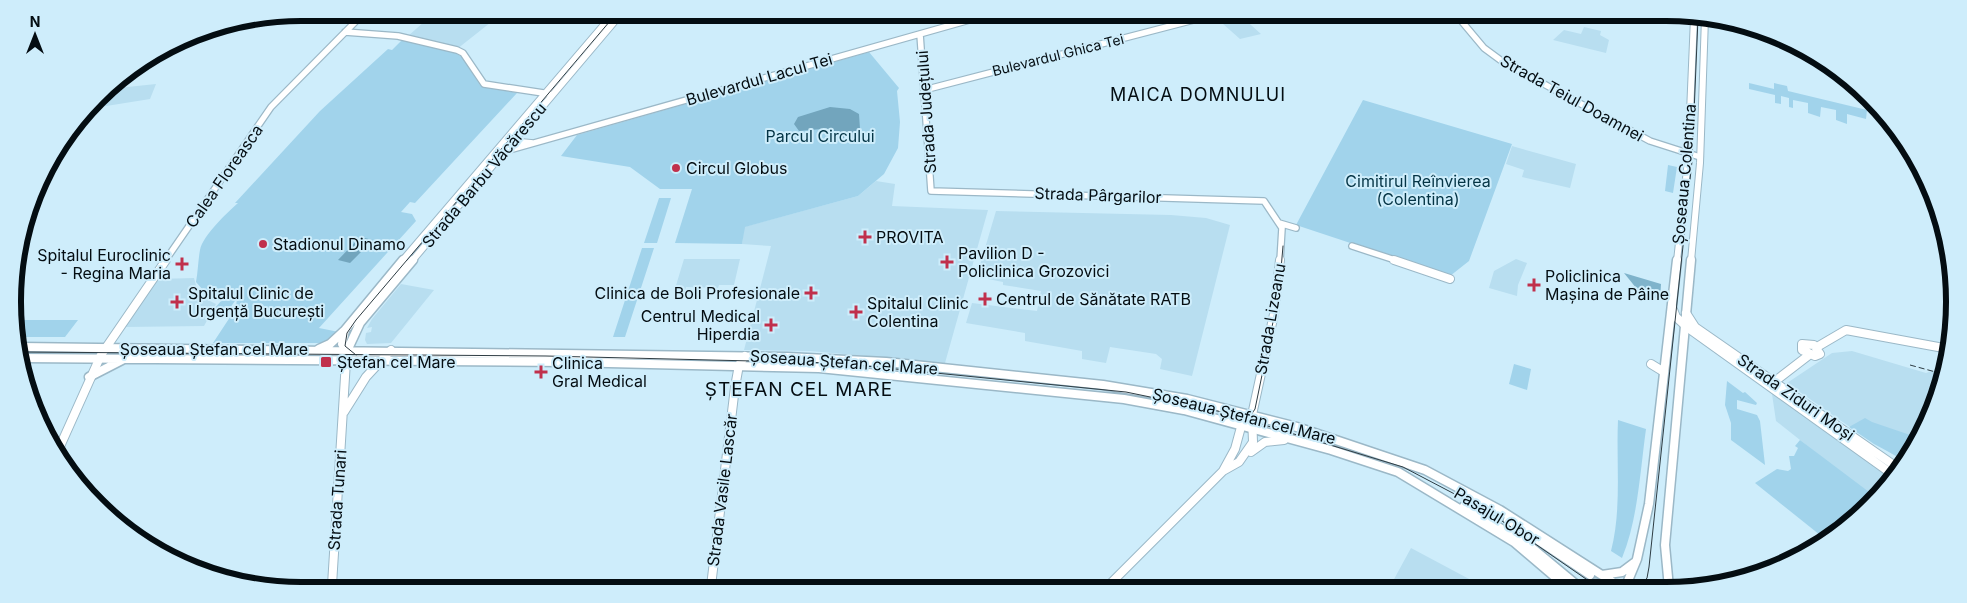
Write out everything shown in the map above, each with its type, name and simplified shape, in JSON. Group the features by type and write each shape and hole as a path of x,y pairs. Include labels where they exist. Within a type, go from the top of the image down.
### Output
{"main road":[{"name":"Strada Barbu Văcărescu","path":"314,350 328,346 345,330 503,149 516,137 607,21"},
{"name":"Strada Barbu Văcărescu","path":"347,350 360,323 549,94 615,21"},
{"name":"Șoseaua Colentina","path":"1626,582 1637,559 1649,504 1670,330 1688,154 1694,23"},
{"name":"Șoseaua Colentina","path":"1668,582 1665,546 1700,157 1705,24"},
{"path":"516,137 520,142 531,143"},
{"path":"345,330 342,344 347,350"},
{"name":"Șoseaua Ștefan cel Mare","path":"26,347 101,353 128,358 740,366 863,370 1095,395 1176,408 1256,431 1399,467 1425,470 1477,496 1613,582"},
{"name":"Șoseaua Ștefan cel Mare","path":"27,358 101,353 314,350 744,356 886,362 1103,385 1170,395 1252,415 1341,441 1399,467 1514,542 1561,582"},
{"name":"Strada Tunari","path":"346,361 347,350"},
{"path":"89,377 128,358"},
{"name":"Pasajul Obor","path":"1399,467 1448,486 1496,513 1590,575"},
{"name":"Pasajul Obor","path":"1399,467 1503,529 1539,553 1573,582"},
{"path":"1602,575 1622,572 1637,559"}],"street":[{"name":"Calea Floreasca","path":"61,445 101,353 271,107 356,21"},
{"name":"Bulevardul Lacul Tei","path":"503,149 531,143 965,21"},
{"name":"Bulevardul Ghica Tei","path":"924,89 1191,21"},
{"name":"Strada Teiul Doamnei","path":"1461,21 1484,48 1498,58 1645,138 1700,157"},
{"path":"344,32 398,36 459,50 463,53 482,83 549,94"},
{"name":"Strada Județului","path":"920,34 931,191"},
{"name":"Strada Pârgarilor","path":"931,191 1264,201"},
{"name":"Strada Lizeanu","path":"1252,415 1276,306 1283,232 1264,201"},
{"path":"1279,223 1296,228 1283,232"},
{"path":"1352,246 1450,279"},
{"name":"Strada Ziduri Moși","path":"1672,307 1684,324 1705,341 1888,471"},
{"path":"1686,313 1695,326"},
{"path":"1670,330 1676,324 1695,326"},
{"name":"Strada Ziduri Moși","path":"1695,326 1893,465"},
{"path":"1817,347 1840,331 1846,330 1941,348"},
{"path":"1684,340 1691,337 1705,341"},
{"path":"1802,344 1809,344 1817,347 1819,355 1809,355 1802,350 1802,344"},
{"name":"Strada Tunari","path":"343,414 362,383 391,350"},
{"path":"1774,382 1809,355"},
{"name":"Strada Vasile Lascăr","path":"711,582 729,431 740,366 744,356"},
{"name":"Strada Tunari","path":"332,582 346,361"},
{"path":"1112,582 1224,471 1235,450 1241,427 1252,415"},
{"path":"1250,452 1256,431 1252,415"},
{"path":"1224,471 1270,440 1291,440"}],"shaded area":[{"path":"425,21 492,21 457,49 407,37"},
{"path":"1220,21 1247,21 1261,34 1240,39"},
{"path":"1584,27 1601,31 1600,35 1609,40 1606,53 1553,40 1564,30 1581,34"},
{"path":"156,84 150,99 100,107 121,88"},
{"path":"830,107 850,109 859,114 860,129 865,138 852,141 822,129 799,131 794,124 798,117"},
{"path":"1512,146 1576,164 1570,188 1522,177 1524,170 1506,164"},
{"name":"Spitalul Clinic Colentina","path":"876,181 895,184 892,206 988,210 945,363 810,351 744,350 771,246 742,244 744,227 858,196"},
{"path":"996,211 1171,215 1206,218 1230,225 1192,376 1160,369 1162,359 1156,354 1110,347 1106,363 1082,359 1082,351 1025,341 1025,333 966,323 972,303 1037,311 1041,291 1003,285 1003,282 988,279 988,276 977,275"},
{"path":"360,237 373,240 350,263 338,260"},
{"path":"684,259 740,259 734,285 719,285 718,288 686,287 685,292 674,292"},
{"path":"1516,259 1527,263 1518,285 1517,296 1489,288 1494,271"},
{"path":"1624,273 1661,284 1660,299 1641,294"},
{"name":"Spitalul Clinic de Urgență București","path":"194,278 197,289 208,300 216,304 204,326 125,327 157,279"},
{"path":"401,284 434,290 391,343 367,344 365,340 366,333 371,332 372,327 367,328 372,319"},
{"path":"1852,351 1926,373 1932,371 1936,373 1931,392 1917,425 1898,458 1787,383 1832,353"},
{"path":"1772,394 1886,475 1869,495 1776,421"},
{"path":"1411,548 1471,580 1470,582 1393,581"}],"green space":[{"path":"404,38 451,50 462,57 480,85 517,93 415,203 410,202 401,212 412,214 416,221 319,328 339,332 326,343 213,343 236,308 237,298 230,308 215,308 221,301 209,297 196,282 202,244 216,225 238,203 235,203 320,111 388,49 392,50"},
{"name":"Parcul Circului","path":"869,52 899,88 897,91 900,122 898,148 884,174 858,196 745,227 742,244 675,243 692,189 660,189 630,167 561,156 577,135"},
{"path":"1749,83 1774,89 1774,83 1787,86 1788,91 1867,110 1866,119 1847,114 1847,124 1836,120 1836,110 1821,107 1820,117 1808,113 1808,103 1793,100 1793,108 1789,107 1789,98 1781,96 1781,104 1775,103 1775,95 1749,89"},
{"name":"Cimitirul Reînvierea (Colentina)","path":"1363,100 1512,144 1469,261 1450,276 1296,225"},
{"path":"1668,165 1677,167 1673,193 1665,191"},
{"path":"659,198 671,198 657,243 644,243"},
{"path":"642,248 654,248 625,337 613,337"},
{"path":"22,320 78,320 65,337 24,337"},
{"path":"1514,364 1531,369 1527,390 1509,384"},
{"path":"1727,381 1743,393 1745,392 1757,403 1756,405 1737,400 1737,409 1757,415 1760,421 1765,465 1731,440 1731,423 1725,405"},
{"path":"1865,418 1911,435 1899,457 1874,444 1849,427"},
{"path":"1618,420 1646,429 1635,511 1622,558 1611,551 1618,502"},
{"path":"1800,440 1870,493 1820,535 1755,483 1777,469 1788,471 1791,469 1789,456 1794,456 1798,448 1795,446"}],"tunnel":[{"path":"1590,575 1599,582"}],"tram line":[{"path":"355,355 345,346 347,333 356,320 610,21"},
{"path":"1644,582 1647,578 1649,567 1692,161 1698,24"},
{"path":"1242,418 1251,415 1255,409 1279,293 1283,246"},
{"path":"26,352 355,355"},
{"path":"355,355 546,356 835,363 1126,392 1218,411 1242,418"},
{"path":"1242,418 1403,467 1489,512 1590,582"}],"railway":[{"path":"1910,365 1936,372"}],"place":[{"name":"Circul Globus","path":"676,168"},
{"name":"PROVITA","path":"865,237"},
{"name":"Stadionul Dinamo","path":"263,244"},
{"name":"Pavilion D - Policlinica Grozovici","path":"947,262"},
{"name":"Spitalul Euroclinic - Regina Maria","path":"182,264"},
{"name":"Policlinica Mașina de Pâine","path":"1534,285"},
{"name":"Clinica de Boli Profesionale","path":"811,293"},
{"name":"Centrul de Sănătate RATB","path":"985,299"},
{"name":"Spitalul Clinic de Urgență București","path":"177,302"},
{"name":"Spitalul Clinic Colentina","path":"856,312"},
{"name":"Centrul Medical Hiperdia","path":"771,325"},
{"name":"Ștefan cel Mare","path":"326,362"},
{"name":"Clinica Gral Medical","path":"541,372"}],"district":[{"name":"MAICA DOMNULUI","path":"1198,95"},
{"name":"ȘTEFAN CEL MARE","path":"799,389"}]}
